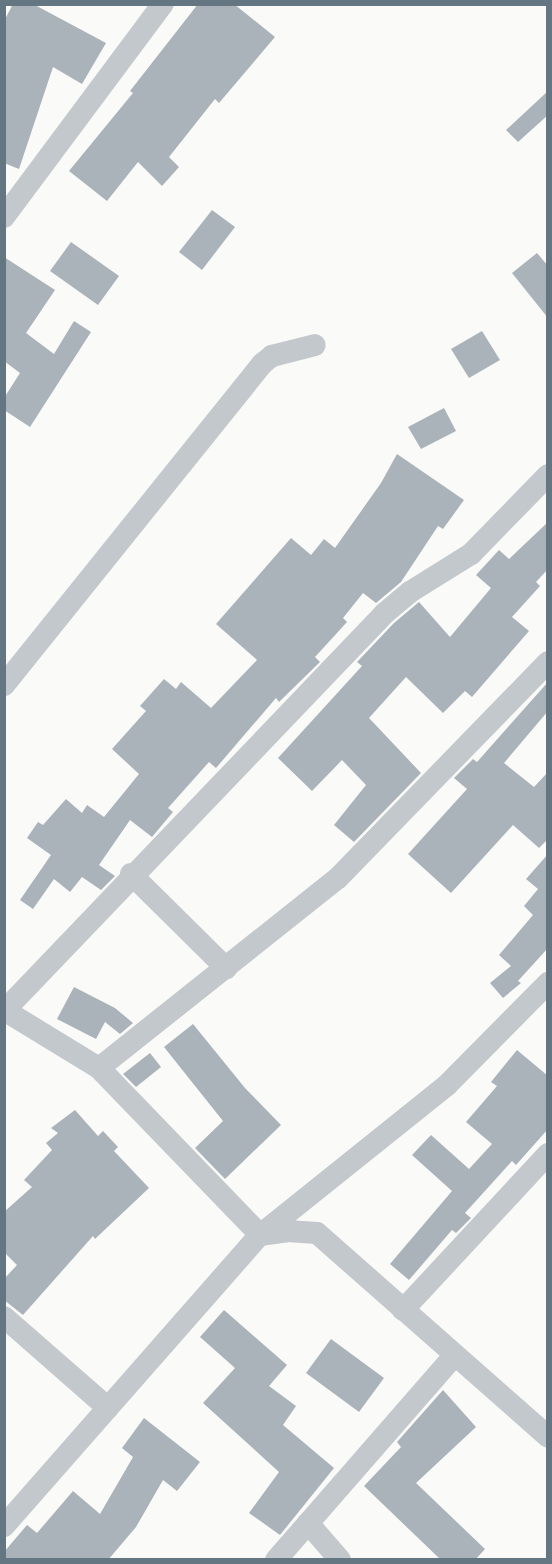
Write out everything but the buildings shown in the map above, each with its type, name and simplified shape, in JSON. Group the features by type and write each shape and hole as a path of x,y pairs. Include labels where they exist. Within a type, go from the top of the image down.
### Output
{"street":[{"path":"4,217 163,4"},
{"path":"4,685 262,364 272,356 315,345"},
{"path":"260,1235 99,1068 5,1010 131,874 385,613 410,592 471,554 548,475"},
{"path":"99,1068 338,878 548,662"},
{"path":"131,874 226,968"},
{"path":"4,1526 260,1235 447,1085 548,983"},
{"path":"403,1310 548,1154"},
{"path":"260,1235 287,1231 317,1233 548,1437"},
{"path":"4,1317 108,1408"},
{"path":"276,1560 455,1355"},
{"path":"308,1523 340,1560"}]}
